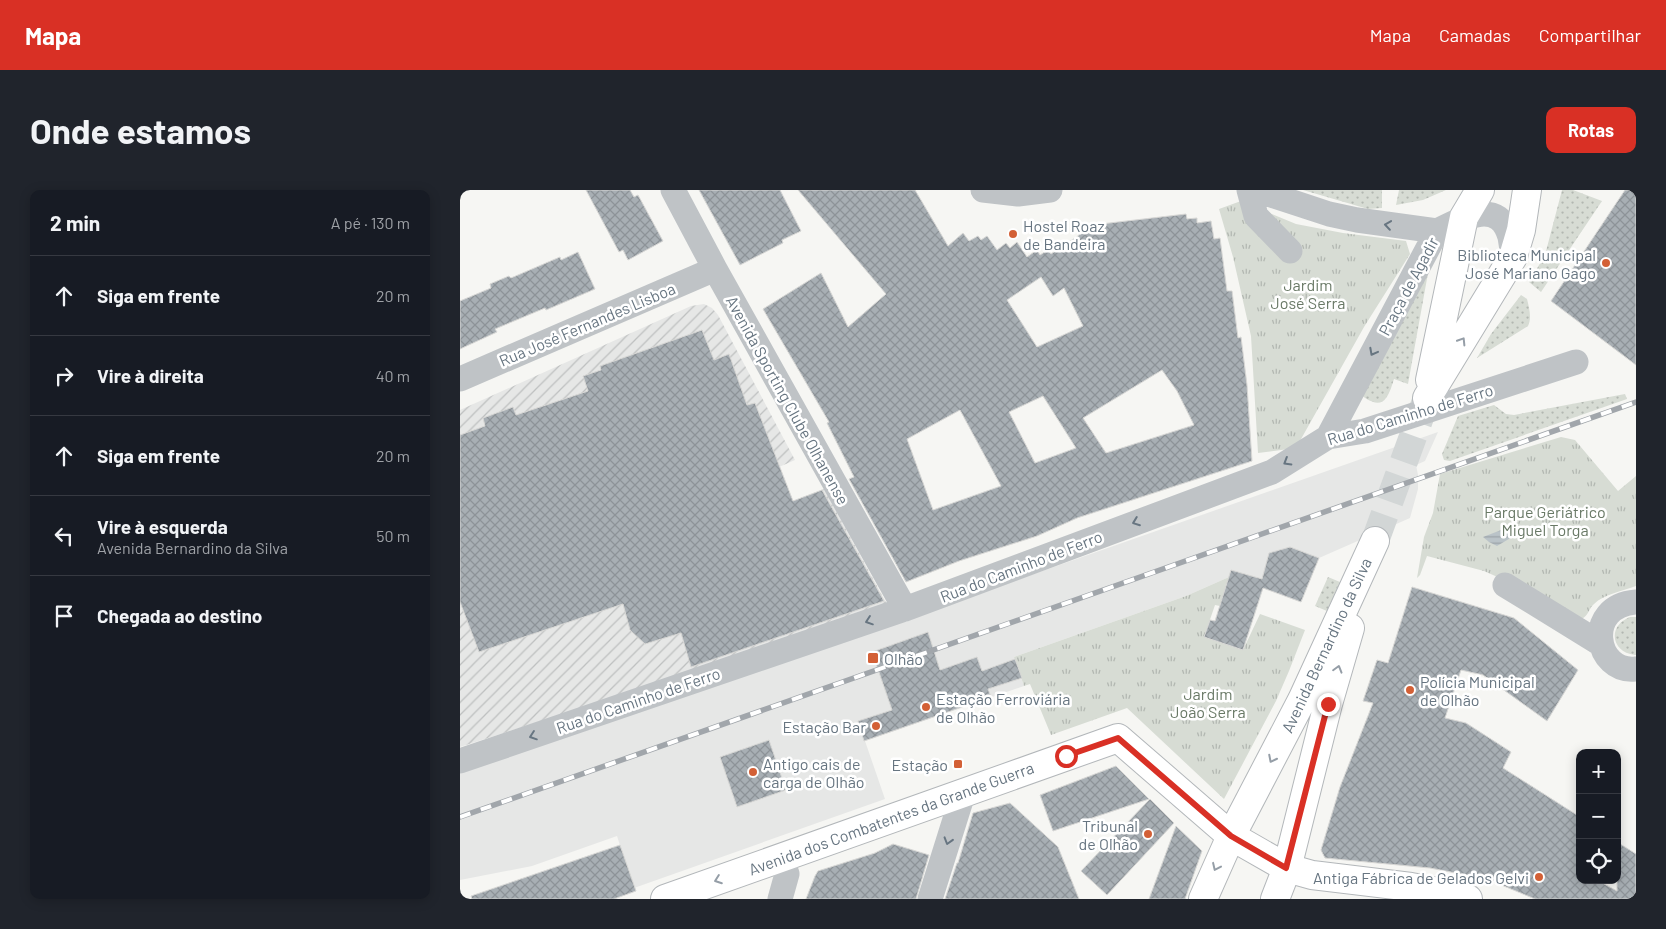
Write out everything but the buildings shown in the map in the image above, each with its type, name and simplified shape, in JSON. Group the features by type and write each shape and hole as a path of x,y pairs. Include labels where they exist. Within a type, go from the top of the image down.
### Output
{"main road":[{"path":"1480,190 1464,217 1427,398 1513,256 1521,230 1527,190"},
{"name":"Avenida Bernardino da Silva","path":"1231,836 1302,700 1375,541 1328,704 1286,868"},
{"name":"Avenida dos Combatentes da Grande Guerra","path":"665,899 1118,738 1231,836"},
{"path":"1204,899 1231,836 1286,868 1312,875 1411,887 1468,899"},
{"path":"1275,899 1286,868"}],"street":[{"name":"Avenida Sporting Clube Olhanense","path":"673,190 715,269 906,609"},
{"path":"983,190 1018,194 1050,190"},
{"path":"1249,190 1256,216 1290,251"},
{"path":"1256,190 1329,214 1391,226 1437,231"},
{"name":"Praça de Agadir","path":"1328,437 1437,231 1464,217 1480,213 1498,218 1510,236 1513,256"},
{"name":"Rua José Fernandes Lisboa","path":"460,380 715,269"},
{"name":"Rua do Caminho de Ferro","path":"460,761 906,609 1272,472 1328,437 1365,431 1576,362"},
{"path":"1505,585 1601,644"},
{"path":"1636,602 1617,607 1608,614 1600,633 1601,644 1605,654 1621,667 1636,669"},
{"path":"930,899 963,794"},
{"path":"780,899 787,874 781,858"}],"shaded area":[{"path":"704,304 712,308 718,315 795,460 779,467 793,501 824,489 888,606 709,667 460,747 460,410 691,306"},
{"path":"1438,432 1425,461 1416,465 1418,489 1410,518 1319,558 1290,547 1269,553 1262,579 1231,570 1229,577 1186,596 1014,657 1024,686 865,741 885,799 634,888 617,836 532,866 460,880 460,771 917,615"},
{"path":"1509,527 1517,529 1519,533 1497,546 1483,537"}],"green space":[{"path":"1303,190 1382,190 1382,208 1368,209"},
{"path":"1399,190 1446,190 1423,200 1396,205"},
{"path":"1562,190 1573,190 1602,201 1541,292 1529,282 1545,255"},
{"name":"Jardim José Serra","path":"1241,201 1296,224 1343,233 1406,241 1410,254 1364,327 1296,448 1258,453 1251,336 1233,257 1219,209"},
{"path":"1430,262 1408,384 1394,379 1386,398 1380,403 1376,403 1358,392"},
{"path":"1521,295 1527,299 1529,305 1530,316 1528,326 1477,358 1491,334"},
{"path":"1625,394 1627,399 1450,461 1444,460 1442,454 1458,416 1494,405 1506,414 1514,415"},
{"name":"Parque Geriátrico Miguel Torga","path":"1561,437 1575,440 1618,491 1636,476 1636,586 1614,593 1598,601 1586,616 1581,619 1484,571 1427,556 1417,578 1424,537 1433,513 1440,474"},
{"name":"Jardim João Serra","path":"1229,577 1220,606 1215,605 1204,637 1243,650 1260,614 1305,630 1276,701 1224,799 1127,708 1051,735 1030,684 1024,686 1014,657 1186,596"},
{"path":"1328,577 1340,582 1327,611 1315,606"},
{"path":"1630,617 1636,617 1636,655 1621,649 1615,638 1618,626"}],"tunnel":[{"path":"1375,541 1427,398"}],"railway":[{"path":"460,817 1636,402"}],"place":[{"name":"Hostel Roaz de Bandeira","path":"1013,234"},
{"name":"Biblioteca Municipal José Mariano Gago","path":"1606,263"},
{"name":"Olhão","path":"873,658"},
{"name":"Polícia Municipal de Olhão","path":"1410,690"},
{"name":"Estação Ferroviária de Olhão","path":"926,707"},
{"name":"Estação Bar","path":"876,726"},
{"name":"Estação","path":"958,764"},
{"name":"Antigo cais de carga de Olhão","path":"753,772"},
{"name":"Tribunal de Olhão","path":"1148,834"},
{"name":"Antiga Fábrica de Gelados Gelvi","path":"1539,877"}],"route":[{"path":"1066,756 1118,738 1231,836 1286,868 1328,704"}]}
